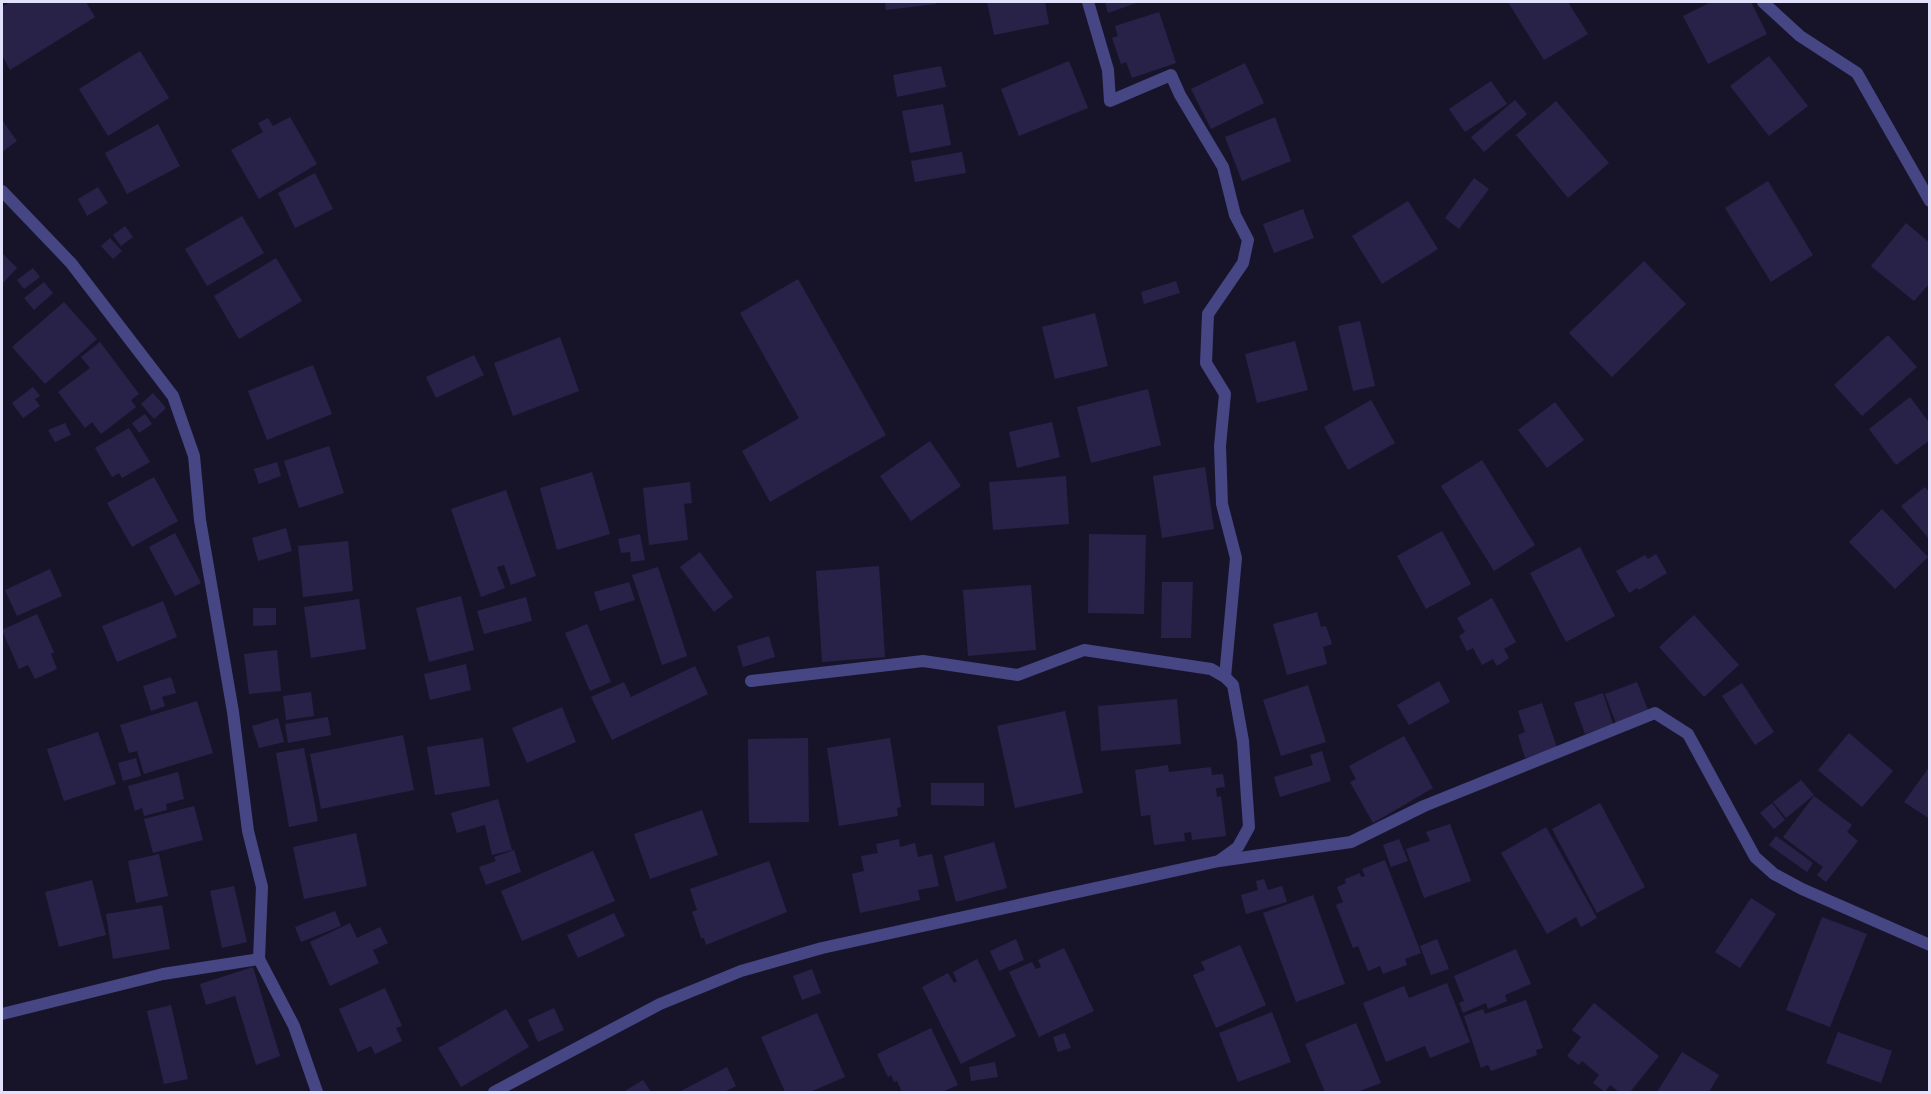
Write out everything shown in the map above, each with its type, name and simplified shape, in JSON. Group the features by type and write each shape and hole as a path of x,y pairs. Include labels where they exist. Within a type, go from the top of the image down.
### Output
{"street":[{"path":"1088,2 1108,70 1110,101 1171,75 1180,95 1223,167 1235,215 1248,240 1243,263 1208,314 1206,363 1225,394 1220,446 1222,504 1236,558 1225,677"},
{"path":"1763,2 1800,36 1857,73 1929,201"},
{"path":"2,191 71,263 173,396 194,456 200,520 232,712 248,831 262,887 259,958 294,1026 317,1092"},
{"path":"751,681 923,661 1018,675 1084,650 1204,667 1225,677 1233,685 1243,741 1249,827 1238,847 1219,861"},
{"path":"494,1092 660,1004 741,971 822,948 1219,861 1351,842 1424,806 1655,713 1689,734 1755,857 1774,874 1802,889 1929,945"},
{"path":"2,1014 163,974 259,958"}],"building":[{"path":"10,2 86,2 95,17 10,70 2,55 2,7"},
{"path":"885,2 936,2 936,4 886,10"},
{"path":"987,2 1045,2 1049,24 994,35"},
{"path":"1105,2 1139,2 1108,13"},
{"path":"1508,2 1568,2 1588,34 1544,60"},
{"path":"1711,2 1751,2 1767,34 1708,64 1683,16"},
{"path":"1159,12 1176,63 1132,78 1126,62 1121,64 1112,38 1118,36 1115,26"},
{"path":"140,51 169,98 108,136 79,89"},
{"path":"1769,56 1808,106 1769,136 1730,86"},
{"path":"1069,61 1088,108 1019,136 1001,89"},
{"path":"1245,63 1264,103 1211,129 1191,89"},
{"path":"941,66 946,87 897,97 893,75"},
{"path":"1491,81 1507,104 1465,132 1449,109"},
{"path":"1515,100 1527,114 1484,152 1471,137"},
{"path":"1556,101 1609,163 1568,198 1516,135"},
{"path":"943,104 951,145 910,153 902,111"},
{"path":"290,117 317,164 259,199 231,150 263,132 258,123 268,118 273,126"},
{"path":"1275,117 1291,161 1242,181 1225,137"},
{"path":"2,120 17,141 2,152"},
{"path":"158,124 180,166 127,194 105,153"},
{"path":"962,152 966,173 915,182 911,161"},
{"path":"315,173 333,209 295,228 278,193"},
{"path":"1474,178 1489,189 1459,229 1445,218"},
{"path":"1768,181 1813,255 1771,282 1725,208"},
{"path":"98,187 108,203 87,216 78,199"},
{"path":"1408,201 1438,249 1382,284 1352,236"},
{"path":"1303,209 1314,238 1274,253 1263,224"},
{"path":"242,216 264,253 207,286 185,249"},
{"path":"1906,223 1930,243 1930,283 1914,301 1871,266"},
{"path":"125,226 133,237 121,246 113,235"},
{"path":"110,238 122,251 113,259 101,246"},
{"path":"2,253 17,268 2,284"},
{"path":"276,258 302,301 239,339 214,296"},
{"path":"1644,261 1686,304 1612,377 1569,333"},
{"path":"33,268 40,277 24,289 17,280"},
{"path":"798,279 886,435 770,502 742,451 799,418 740,313"},
{"path":"1176,281 1180,293 1144,304 1141,292"},
{"path":"44,282 53,293 34,310 24,298"},
{"path":"64,302 97,339 45,384 12,347"},
{"path":"1095,313 1108,366 1055,379 1042,327"},
{"path":"1360,321 1375,386 1353,391 1338,326"},
{"path":"1888,335 1917,367 1862,416 1834,385"},
{"path":"560,337 579,391 513,416 494,363"},
{"path":"1295,341 1308,390 1257,403 1245,354"},
{"path":"100,342 139,394 131,400 136,407 101,434 92,422 85,428 58,392 90,368 81,357"},
{"path":"474,355 484,375 436,398 426,377"},
{"path":"313,365 332,414 267,440 248,391"},
{"path":"33,387 40,396 35,399 40,406 23,418 12,403"},
{"path":"1148,389 1161,445 1091,463 1077,407"},
{"path":"153,393 166,408 154,419 141,404"},
{"path":"1910,397 1930,424 1930,440 1896,465 1869,429"},
{"path":"1371,400 1395,443 1348,470 1324,427"},
{"path":"1555,402 1584,440 1547,468 1518,430"},
{"path":"145,414 152,424 139,433 132,423"},
{"path":"1052,422 1060,457 1017,468 1009,432"},
{"path":"65,423 71,435 55,442 48,430"},
{"path":"129,428 150,462 122,478 119,473 112,477 95,448"},
{"path":"930,441 961,486 911,521 880,476"},
{"path":"329,446 344,493 299,508 284,461"},
{"path":"1482,460 1535,545 1494,571 1441,486"},
{"path":"277,462 281,476 259,484 254,469"},
{"path":"1205,467 1214,529 1162,538 1153,476"},
{"path":"592,472 610,534 557,550 540,488"},
{"path":"1066,476 1069,524 993,530 989,482"},
{"path":"154,477 178,521 132,547 107,503"},
{"path":"690,482 692,503 684,504 688,540 649,545 643,488"},
{"path":"1925,487 1930,493 1930,540 1901,506"},
{"path":"506,490 536,576 511,585 504,565 497,567 505,588 481,597 451,509"},
{"path":"1882,509 1928,557 1895,589 1849,542"},
{"path":"286,528 292,551 258,561 252,538"},
{"path":"1442,531 1471,584 1426,609 1397,556"},
{"path":"175,533 201,583 175,596 149,547"},
{"path":"640,534 645,560 631,562 630,552 621,553 618,539"},
{"path":"1089,534 1146,535 1144,614 1088,613"},
{"path":"348,541 353,591 303,597 298,546"},
{"path":"1580,547 1615,616 1566,642 1530,573"},
{"path":"700,552 733,597 714,612 680,567"},
{"path":"1656,554 1667,573 1639,590 1637,588 1629,593 1616,571 1645,555 1648,559"},
{"path":"879,566 885,657 822,662 816,571"},
{"path":"658,567 687,656 662,665 632,575"},
{"path":"50,569 62,596 17,616 5,590"},
{"path":"629,582 635,600 600,611 594,592"},
{"path":"1162,582 1193,582 1191,638 1161,638"},
{"path":"1031,585 1036,650 968,656 963,590"},
{"path":"461,596 474,650 429,662 416,608"},
{"path":"526,597 532,621 484,634 477,611"},
{"path":"1492,598 1516,642 1504,649 1509,658 1497,666 1493,659 1482,665 1473,648 1467,651 1459,636 1465,632 1457,618"},
{"path":"359,599 366,649 311,658 304,607"},
{"path":"163,601 177,637 117,662 102,626"},
{"path":"253,608 276,608 276,625 253,626"},
{"path":"1317,612 1321,627 1326,626 1332,644 1323,647 1327,664 1287,675 1273,624"},
{"path":"37,614 54,652 51,654 57,669 35,679 28,665 19,669 2,630"},
{"path":"1694,615 1739,665 1704,697 1659,647"},
{"path":"587,624 611,682 590,691 565,633"},
{"path":"769,636 775,657 743,667 737,646"},
{"path":"277,650 281,691 249,694 244,654"},
{"path":"466,664 471,690 430,700 424,674"},
{"path":"695,666 708,694 612,740 591,697 624,682 631,697"},
{"path":"171,677 176,693 162,697 165,706 151,711 143,686"},
{"path":"1439,681 1450,702 1409,725 1397,705"},
{"path":"1637,682 1648,710 1616,723 1605,694"},
{"path":"1742,683 1774,732 1755,745 1722,696"},
{"path":"1308,685 1326,742 1281,756 1263,700"},
{"path":"311,692 314,716 286,720 283,696"},
{"path":"1603,693 1613,724 1585,734 1574,703"},
{"path":"1177,699 1181,744 1101,751 1098,706"},
{"path":"197,701 213,753 144,774 137,751 129,753 120,725"},
{"path":"1542,703 1557,748 1525,758 1518,735 1525,732 1518,711"},
{"path":"562,707 576,742 527,763 512,728"},
{"path":"1065,711 1083,793 1015,808 997,726"},
{"path":"328,717 331,735 288,743 285,724"},
{"path":"278,718 284,742 259,748 252,726"},
{"path":"98,732 116,784 64,801 47,749"},
{"path":"1849,733 1893,771 1862,807 1818,770"},
{"path":"403,735 414,790 321,809 310,754"},
{"path":"1404,736 1433,788 1373,823 1350,782 1356,779 1349,766"},
{"path":"483,738 490,786 435,795 427,747"},
{"path":"808,738 809,822 749,823 748,739"},
{"path":"890,738 901,807 897,808 898,816 839,826 827,748"},
{"path":"304,748 318,821 289,827 276,753"},
{"path":"1322,751 1331,781 1280,797 1274,777 1313,765 1310,755"},
{"path":"136,758 141,776 123,781 118,763"},
{"path":"1168,765 1169,772 1211,767 1212,775 1223,774 1225,787 1216,788 1217,797 1221,796 1226,836 1192,840 1191,832 1184,833 1185,841 1154,845 1150,815 1141,816 1135,770"},
{"path":"1930,766 1930,819 1904,802"},
{"path":"178,772 184,799 166,804 167,810 144,816 142,808 135,811 128,786"},
{"path":"1801,780 1814,795 1786,818 1773,802"},
{"path":"931,783 984,783 984,806 931,805"},
{"path":"1814,796 1852,825 1847,832 1858,841 1826,882 1817,875 1823,867 1783,837"},
{"path":"498,799 512,850 492,855 485,825 457,833 451,813"},
{"path":"1600,803 1645,887 1597,913 1552,829"},
{"path":"1772,803 1785,820 1774,829 1760,813"},
{"path":"194,806 203,840 153,853 144,819"},
{"path":"702,810 718,855 650,879 634,834"},
{"path":"1450,824 1471,881 1424,898 1406,849 1430,841 1426,832"},
{"path":"1546,827 1597,918 1581,927 1576,917 1547,934 1501,853"},
{"path":"356,833 367,886 304,899 293,847"},
{"path":"1776,836 1813,863 1807,872 1769,845"},
{"path":"899,839 900,847 915,843 918,857 932,854 939,886 918,890 920,900 860,913 852,874 864,871 861,856 878,853 876,844"},
{"path":"1399,839 1408,861 1391,867 1383,845"},
{"path":"994,842 1007,888 956,902 944,856"},
{"path":"514,850 521,872 486,885 479,867 496,861 494,857"},
{"path":"593,851 615,901 522,941 501,891"},
{"path":"159,854 168,896 136,903 128,861"},
{"path":"1385,860 1421,953 1405,959 1407,965 1383,974 1380,966 1368,971 1358,946 1353,948 1336,905 1343,902 1337,887 1346,883 1345,879 1360,873 1361,877 1365,876 1362,869"},
{"path":"769,861 787,912 706,945 704,938 701,938 692,912 697,910 690,889"},
{"path":"1264,879 1268,890 1282,886 1287,902 1246,914 1241,895 1258,890 1256,881"},
{"path":"92,880 106,935 59,947 45,892"},
{"path":"234,886 247,942 222,948 210,891"},
{"path":"1313,895 1345,984 1296,1002 1263,913"},
{"path":"1751,898 1776,914 1740,968 1715,952"},
{"path":"162,905 170,949 113,959 106,914"},
{"path":"335,911 341,926 301,942 295,927"},
{"path":"614,913 625,936 578,958 567,935"},
{"path":"1822,917 1867,934 1830,1027 1786,1010"},
{"path":"350,923 357,938 380,927 388,943 373,950 379,963 330,986 310,942"},
{"path":"1016,939 1024,960 999,971 990,951"},
{"path":"1437,939 1449,969 1431,975 1420,946"},
{"path":"1240,945 1266,1005 1216,1028 1193,975 1205,970 1201,962"},
{"path":"1064,948 1094,1011 1039,1037 1009,972 1032,962 1036,969 1041,967 1038,960"},
{"path":"1516,949 1531,984 1505,995 1507,1001 1488,1009 1486,1003 1463,1013 1459,1003 1464,1001 1454,976"},
{"path":"977,959 1016,1036 961,1064 922,987 948,973 954,983 957,981 953,972"},
{"path":"253,967 280,1056 256,1065 235,996 206,1005 200,984"},
{"path":"812,969 821,993 802,1000 793,976"},
{"path":"1447,983 1470,1042 1430,1058 1425,1046 1386,1062 1363,1003 1404,986 1409,998"},
{"path":"385,988 402,1026 396,1028 402,1041 375,1054 371,1046 358,1052 339,1009"},
{"path":"1526,1000 1543,1048 1536,1050 1537,1055 1491,1071 1488,1065 1481,1068 1464,1016 1483,1009 1485,1014"},
{"path":"1594,1003 1659,1056 1630,1092 1619,1092 1610,1085 1605,1092 1593,1083 1599,1075 1582,1061 1579,1065 1567,1056 1581,1037 1572,1030"},
{"path":"171,1005 188,1079 164,1084 147,1011"},
{"path":"554,1008 564,1030 538,1042 528,1020"},
{"path":"506,1009 529,1047 461,1087 438,1048"},
{"path":"1272,1012 1291,1062 1238,1082 1219,1033"},
{"path":"817,1013 845,1077 810,1092 785,1092 761,1037"},
{"path":"1356,1023 1381,1083 1357,1092 1325,1092 1305,1044"},
{"path":"931,1028 958,1085 942,1092 902,1092 897,1081 894,1082 891,1075 888,1077 877,1054"},
{"path":"1838,1032 1892,1051 1881,1083 1826,1063"},
{"path":"1065,1033 1071,1048 1058,1052 1053,1037"},
{"path":"1682,1052 1719,1075 1709,1092 1657,1092"},
{"path":"995,1062 998,1077 971,1081 969,1067"},
{"path":"727,1067 736,1086 724,1092 679,1092"},
{"path":"643,1080 651,1092 623,1092"}]}
